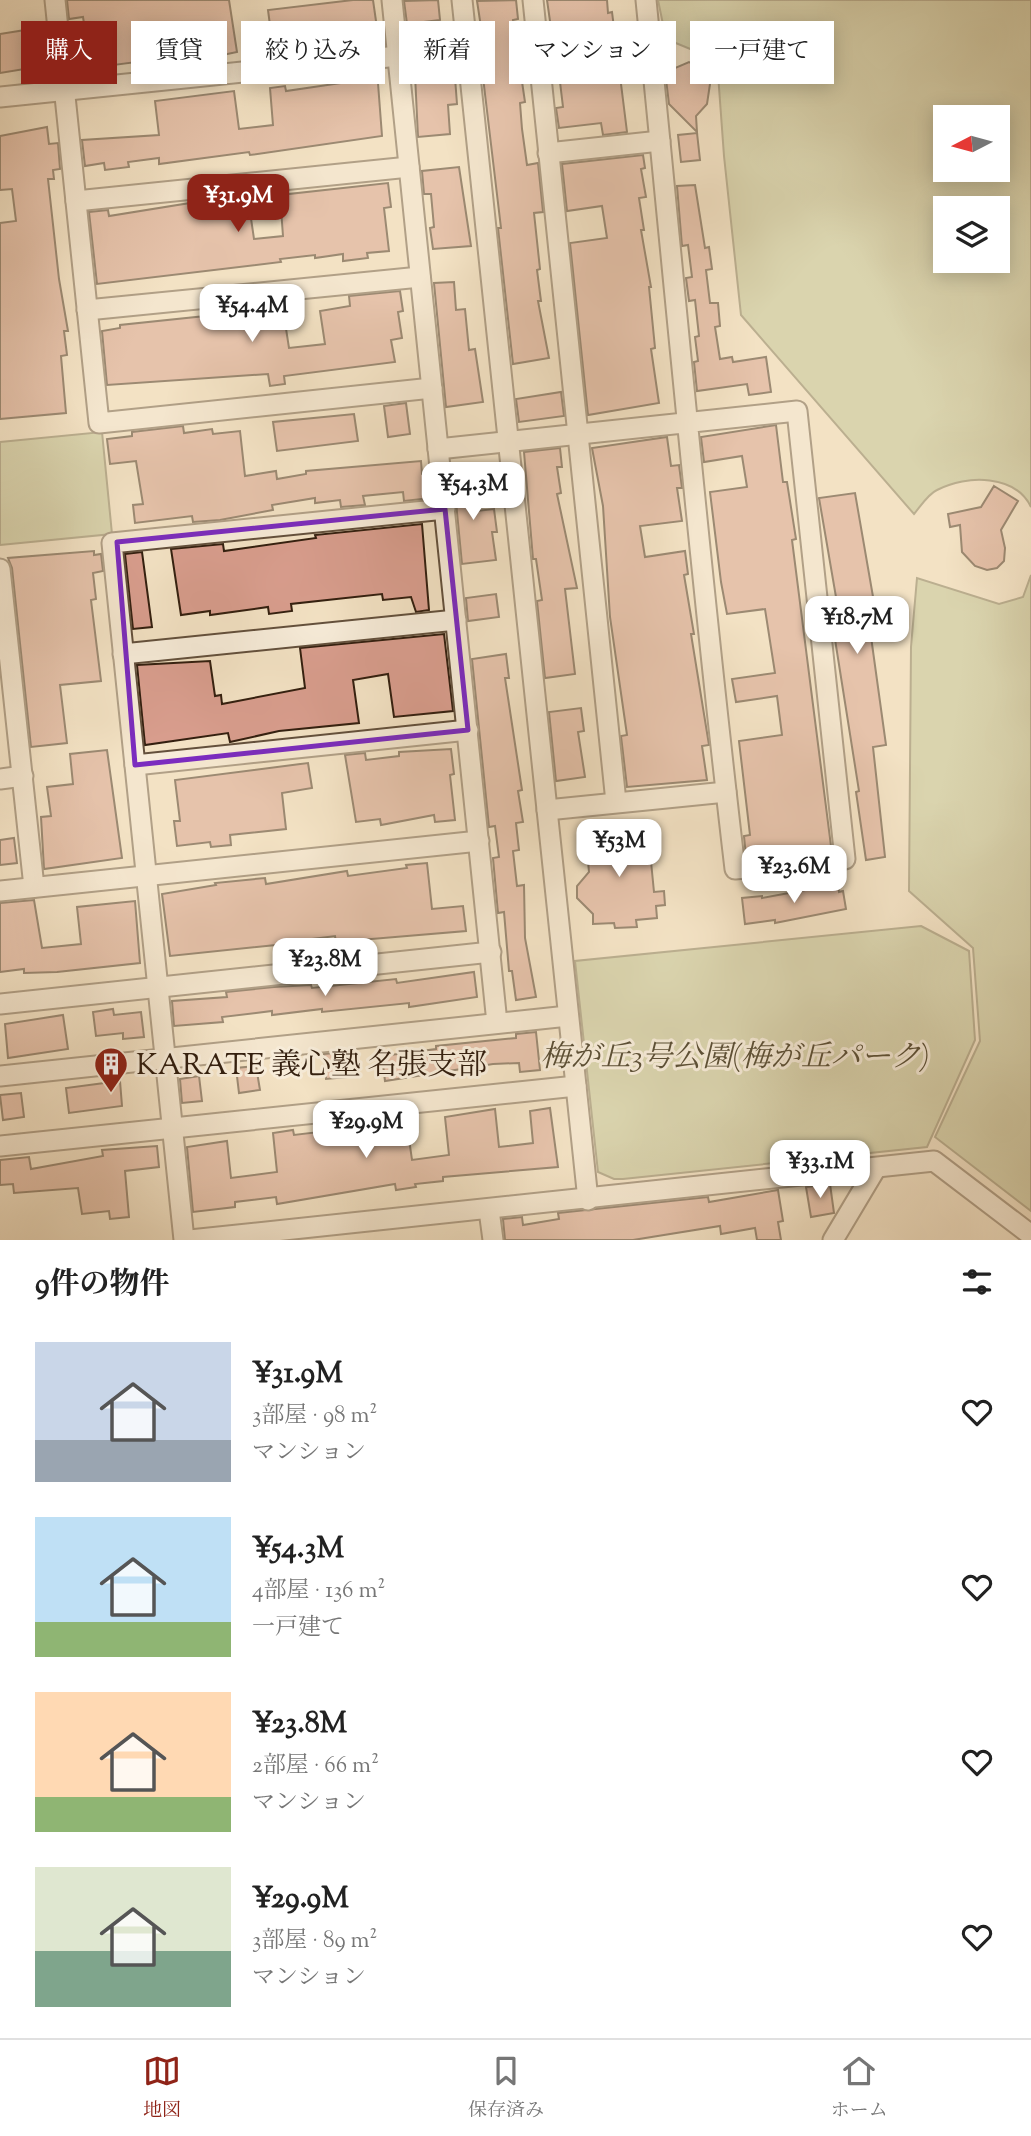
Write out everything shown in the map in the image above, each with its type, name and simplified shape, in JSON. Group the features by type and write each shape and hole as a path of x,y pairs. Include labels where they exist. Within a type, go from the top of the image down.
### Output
{"street":[{"path":"55,0 99,423 432,388"},
{"path":"392,0 497,1023"},
{"path":"462,0 588,1200"},
{"path":"533,0 615,802"},
{"path":"438,449 509,442 689,422 797,411 845,859 735,870 726,792 689,422 646,0"},
{"path":"0,97 398,55"},
{"path":"548,153 660,141"},
{"path":"76,201 409,167"},
{"path":"87,310 420,277"},
{"path":"184,1240 112,543 445,509"},
{"path":"0,569 6,667 23,776 34,887"},
{"path":"123,654 456,620"},
{"path":"135,765 468,730"},
{"path":"0,779 23,776"},
{"path":"547,810 726,792"},
{"path":"0,891 479,841"},
{"path":"0,1004 491,952"},
{"path":"0,1076 568,1016"},
{"path":"0,1146 576,1086"},
{"path":"190,1240 588,1200 934,1161 1031,1235"},
{"path":"833,1240 876,1168"},
{"path":"489,1210 493,1240"}],"highlighted area":[{"path":"445,509 468,730 135,765 117,542"}],"green space":[{"path":"658,0 1031,0 1031,507 1024,496 1003,483 976,480 962,481 937,490 914,514 741,315 719,84 834,84 834,21 690,21 690,49 676,43 676,21 662,21"},
{"path":"102,432 112,534 0,545 0,442"},
{"path":"1031,575 1031,1211 935,1137 980,1041 973,948 909,891 911,647 917,578 999,604 1023,597"},
{"name":"梅が丘3号公園(梅が丘パーク)","path":"921,926 969,951 975,1040 927,1147 623,1179 614,1179 598,1172 575,961"}],"building":[{"path":"67,0 229,0 237,52 227,54 227,21 131,21 131,63 117,65 117,21 84,21 83,17 69,19"},
{"path":"373,0 376,21 269,21 268,10"},
{"path":"438,0 440,20 407,21 404,1"},
{"path":"516,0 518,19 509,21 509,84 522,84 525,102 520,103 527,165 538,163 543,212 534,213 540,269 537,270 541,301 538,301 549,358 513,364 498,228 501,228 484,84 495,84 495,21 480,21 477,1"},
{"path":"547,0 607,0 608,13 612,12 613,21 550,21"},
{"path":"21,31 21,70 0,73 0,34"},
{"path":"689,62 690,84 710,84 707,104 696,116 697,132 669,104 667,84 676,84 676,68"},
{"path":"334,84 378,84 382,136 250,155 249,152 159,164 159,158 128,162 129,167 105,170 104,163 85,166 82,140 159,135 155,101 234,91 239,129 273,125 270,88 285,86 286,91"},
{"path":"415,84 455,84 457,104 448,105 450,134 418,137"},
{"path":"560,84 621,84 627,132 603,135 601,123 559,128 556,108 563,107"},
{"path":"47,127 49,144 58,143 60,169 53,170 54,179 48,179 59,279 68,331 64,331 67,355 61,356 66,413 0,419 0,223 16,221 12,189 0,190 0,136"},
{"path":"697,133 700,160 681,162 678,135"},
{"path":"643,155 645,168 641,169 646,197 639,198 644,230 641,230 651,287 655,348 651,349 659,403 588,415 570,243 607,238 602,206 567,211 562,164"},
{"path":"459,167 471,246 433,249 430,228 434,227 431,194 424,194 422,171"},
{"path":"388,183 391,207 384,208 389,251 367,253 368,258 343,261 343,254 315,258 315,255 280,259 281,262 97,284 89,212 108,210 109,216 190,203 190,207 248,198 254,239 283,236 280,195"},
{"path":"695,185 705,248 709,247 712,269 706,270 710,303 718,303 720,326 715,327 720,359 732,357 733,362 766,357 771,392 749,395 747,384 697,391 694,362 698,361 695,337 699,336 695,300 689,301 686,278 692,277 688,245 682,246 677,186"},
{"path":"454,282 456,310 465,309 469,350 475,349 483,402 446,407 434,283"},
{"path":"400,291 403,311 398,312 402,338 391,340 395,362 284,376 285,384 270,386 268,374 107,385 102,331 120,328 120,325 234,313 282,303 289,348 325,344 320,311 350,306 349,296"},
{"path":"561,392 564,416 519,422 516,399"},
{"path":"406,403 410,434 388,437 384,406"},
{"path":"354,414 358,441 277,451 273,422"},
{"path":"776,425 783,482 787,482 796,539 792,540 831,846 746,856 744,836 750,835 739,741 782,735 777,696 736,702 732,679 775,673 765,609 727,614 721,582 710,492 747,487 742,456 704,462 701,437"},
{"path":"183,426 184,433 212,429 213,434 240,431 245,476 276,471 277,479 306,474 306,471 421,461 422,474 428,474 431,498 404,501 403,492 363,496 365,505 341,507 340,500 315,503 315,498 272,505 273,510 220,520 193,522 192,516 135,523 133,505 143,504 136,461 110,464 107,439 132,436 132,432"},
{"path":"667,437 671,466 679,465 682,488 677,488 682,521 640,526 645,557 685,551 688,574 684,575 694,634 691,634 709,745 702,746 707,780 627,787 621,736 627,735 610,617 603,506 592,448"},
{"path":"560,448 562,467 557,467 561,493 557,494 577,588 565,589 575,674 545,678 537,601 542,600 536,559 533,559 524,452"},
{"path":"472,469 477,511 494,509 497,532 492,532 496,560 462,564 453,471"},
{"path":"994,486 1018,501 1001,530 1005,548 1004,561 997,568 987,570 975,566 962,552 960,525 950,527 948,514 981,507"},
{"path":"855,493 876,614 868,615 886,745 873,747 885,857 866,860 856,792 859,791 834,633 842,632 819,498"},
{"path":"422,524 429,610 416,612 411,597 383,600 382,594 291,604 292,611 269,614 268,607 210,615 210,611 181,615 171,549 223,544 224,551 316,538 315,535"},
{"path":"94,551 94,555 101,554 103,571 93,573 96,599 91,600 101,681 60,685 67,743 31,747 12,568 8,558"},
{"path":"142,552 152,627 133,629 125,554"},
{"path":"496,594 499,617 468,621 466,598"},
{"path":"444,634 453,711 394,717 388,674 353,680 359,723 279,731 230,742 228,733 145,745 137,665 210,661 215,696 221,695 222,704 305,688 300,648"},
{"path":"506,654 509,678 505,678 522,790 518,791 523,822 516,823 519,850 513,851 517,886 524,885 525,938 536,997 516,1000 512,971 509,971 504,912 498,913 493,858 499,857 495,826 489,827 472,659"},
{"path":"581,708 584,731 578,732 585,777 556,781 549,712"},
{"path":"451,749 454,774 450,775 455,820 435,822 434,815 381,825 380,819 356,822 345,755 365,753 366,760 399,756 399,752"},
{"path":"107,750 122,858 44,869 41,817 51,816 47,787 73,784 70,754"},
{"path":"308,763 312,788 282,793 286,829 230,835 231,845 211,847 210,842 177,846 174,821 180,821 175,780"},
{"path":"615,828 616,834 648,831 654,892 664,891 665,905 656,906 657,918 636,920 637,927 615,928 614,923 593,924 593,914 577,898 577,886 589,872 585,831"},
{"path":"14,838 17,863 0,865 0,840"},
{"path":"427,863 432,909 463,906 466,931 336,942 335,936 305,942 170,956 162,894 216,885 215,883 265,878 266,884 347,871 348,876"},
{"path":"838,884 839,892 843,891 846,909 775,923 775,920 745,924 742,898 762,898"},
{"path":"34,900 42,948 81,944 77,907 135,901 140,963 57,972 24,973 24,969 0,972 0,903"},
{"path":"474,972 477,997 409,1007 409,1003 272,1015 272,1011 222,1017 223,1022 174,1026 172,1001 227,997 226,992 274,987 311,985 312,988 396,979 397,983"},
{"path":"113,1009 114,1015 141,1012 144,1037 123,1039 123,1033 96,1036 93,1012"},
{"path":"63,1015 68,1049 8,1058 5,1024"},
{"path":"536,1032 540,1070 520,1072 519,1063 493,1064 385,1081 382,1056 436,1049 436,1046 516,1038 516,1034"},
{"path":"344,1052 347,1077 326,1079 324,1054"},
{"path":"256,1066 260,1090 239,1093 236,1068"},
{"path":"199,1076 202,1101 182,1103 180,1079"},
{"path":"120,1081 122,1106 69,1113 66,1088"},
{"path":"21,1093 24,1117 3,1120 0,1095"},
{"path":"550,1108 558,1167 443,1177 443,1181 415,1184 416,1187 396,1190 395,1184 277,1204 276,1197 235,1202 235,1207 193,1212 187,1147 227,1141 231,1178 277,1172 273,1133 293,1130 294,1135 328,1131 327,1126 348,1124 348,1127 406,1118 412,1160 449,1155 445,1117 495,1109 499,1147 533,1143 530,1111"},
{"path":"157,1146 159,1167 125,1171 129,1217 110,1219 109,1211 82,1214 78,1188 14,1193 13,1184 0,1185 0,1160 29,1157 31,1169 103,1156 102,1150"},
{"path":"830,1184 834,1213 811,1217 806,1187"},
{"path":"778,1190 783,1221 778,1222 781,1240 757,1240 755,1228 721,1234 720,1226 633,1240 505,1240 503,1219 522,1217 523,1225 559,1219 558,1213 708,1197 709,1202"}],"place":[{"name":"KARATE 義心塾 名張支部","path":"111,1094"}]}
